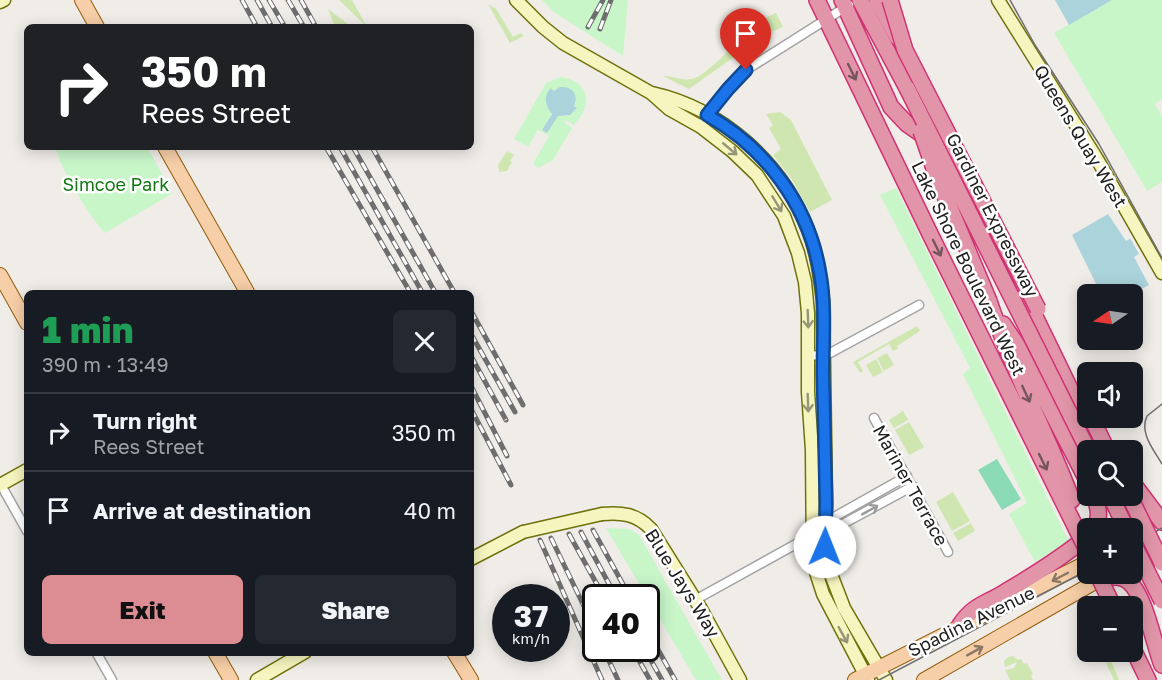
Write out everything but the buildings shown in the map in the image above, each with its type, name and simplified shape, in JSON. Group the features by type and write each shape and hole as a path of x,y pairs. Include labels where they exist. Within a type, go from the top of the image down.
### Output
{"highway":[{"name":"Lake Shore Boulevard West","path":"817,0 1017,410 1077,524"},
{"name":"Gardiner Expressway","path":"877,0 905,50 1077,388"},
{"name":"Lake Shore Boulevard West","path":"888,0 918,63 953,156 1076,401 1102,440"},
{"path":"888,0 905,50"},
{"name":"Gardiner Expressway","path":"851,2 907,88 1083,440"},
{"path":"851,2 891,108 907,124 953,156"},
{"path":"907,88 937,177 989,301 1012,364 1059,466 1078,518"},
{"path":"989,301 1017,345 1077,461"},
{"path":"1143,498 1159,521"},
{"path":"1134,506 1162,563"},
{"path":"960,625 969,612 1073,549 1077,542"},
{"path":"1143,563 1162,601"},
{"path":"1130,584 1148,621 1162,665"},
{"path":"1148,621 1162,641"},
{"path":"1139,662 1148,680"}],"main road":[{"path":"81,0 95,24"},
{"path":"167,150 246,290"},
{"path":"0,275 24,318"},
{"name":"Spadina Avenue","path":"862,678 960,625 1032,592 1077,568"},
{"name":"Spadina Avenue","path":"924,680 1088,584"},
{"path":"217,656 231,680"},
{"path":"456,656 471,680"}],"street":[{"path":"516,0 563,43 651,93 669,109 701,127 732,151 752,170 784,216 793,235 805,282 808,313 813,563 823,594 862,678"},
{"name":"Queens Quay West","path":"998,0 1097,159 1162,273"},
{"path":"701,127 707,115 746,70 827,20 851,2"},
{"path":"651,93 674,98 739,135 774,171 798,207 808,229 820,273 823,301 825,547 834,584 844,608 886,680"},
{"path":"809,356 823,356 832,352 919,305"},
{"name":"Mariner Terrace","path":"874,418 948,552"},
{"path":"24,472 1,485 24,526"},
{"path":"695,600 825,528 836,516 907,476"},
{"path":"825,528 841,525 913,486"},
{"name":"Blue Jays Way","path":"474,557 523,532 602,514 623,513 646,524 654,533 740,680"},
{"path":"98,656 112,680"},
{"path":"257,680 298,656"}],"green space":[{"path":"352,0 365,24 364,24 340,1"},
{"path":"542,0 628,0 623,56 555,13"},
{"path":"1112,0 1162,0 1162,99 1155,104 1162,116 1162,182 1147,191 1054,33"},
{"path":"488,4 496,9 513,37 521,33 524,36 510,43"},
{"path":"328,9 348,24 334,24"},
{"path":"776,13 783,27 765,35 689,89 663,76 692,79 699,76 726,54 754,20 759,21"},
{"path":"560,77 572,80 581,86 586,102 583,112 574,125 566,120 564,122 572,128 553,160 538,168 533,164 549,136 538,130 528,147 514,139 546,83","holes":["557,89 576,103 574,106 577,109 567,116 558,115 547,133 542,130 552,113 554,91"]},
{"path":"780,112 791,120 832,200 810,212 791,178 773,155 781,149 769,128 773,125 766,114"},
{"name":"Simcoe Park","path":"56,150 149,150 173,193 105,233 76,192"},
{"path":"507,151 514,155 510,161 512,162 507,171 499,172 498,165"},
{"path":"896,188 1069,542 1035,562 1009,514 1027,503 963,374 970,368 880,195"},
{"path":"917,326 920,331 897,346 898,349 893,351 889,344 858,362 863,371 860,373 853,362"},
{"path":"887,353 894,365 884,371 877,358"},
{"path":"876,359 883,372 873,377 866,365"},
{"path":"903,411 908,420 894,428 889,420"},
{"path":"909,422 924,447 909,455 895,430"},
{"path":"997,459 1021,499 1002,510 978,470"},
{"path":"953,492 970,521 952,531 936,502"},
{"path":"971,523 975,531 958,541 953,533"},
{"path":"606,528 630,529 639,535 722,680 696,680 660,619 660,584 639,584"},
{"path":"1013,656 1018,660 1021,659 1024,664 1027,663 1033,674 1031,676 1033,680 1010,680 1005,670 1014,668 1017,662 1005,667 1004,661"},
{"path":"1106,662 1112,662 1119,680 1114,680"}],"water":[{"path":"1055,0 1112,0 1069,25"},
{"path":"560,87 574,92 576,98 574,106 577,108 570,115 558,116 547,133 542,130 552,114 546,104 546,97 551,88 554,91"},
{"path":"1108,214 1126,241 1162,221 1162,240 1134,257 1149,285 1143,288 1143,284 1096,284 1072,235"}],"pier":[{"path":"1162,218 1162,243 1140,256 1129,236"}],"tram line":[{"path":"1010,0 1035,45 1099,144 1162,258"},
{"path":"1162,404 1147,416 1145,422 1148,441 1162,464"},
{"path":"1155,532 1162,528"},
{"path":"879,680 1077,576"}],"railway":[{"path":"242,0 255,24"},
{"path":"257,0 270,24"},
{"path":"269,0 283,24"},
{"path":"288,0 302,24"},
{"path":"301,0 314,24"},
{"path":"588,27 603,0"},
{"path":"600,29 611,0"},
{"path":"328,150 409,290"},
{"path":"342,150 421,290"},
{"path":"355,150 434,290"},
{"path":"374,150 453,290"},
{"path":"474,316 523,405"},
{"path":"474,339 515,412"},
{"path":"474,361 506,420"},
{"path":"474,392 507,456"},
{"path":"474,415 511,485"},
{"path":"593,530 623,584"},
{"path":"581,532 609,584"},
{"path":"569,534 597,584"},
{"path":"551,538 582,602"},
{"path":"540,540 602,680"},
{"path":"660,653 675,680"},
{"path":"610,662 618,680"},
{"path":"640,662 650,680"},
{"path":"652,662 662,680"}],"route":[{"path":"746,70 707,115 739,135 774,171 798,207 815,252 823,301 825,547"}]}
